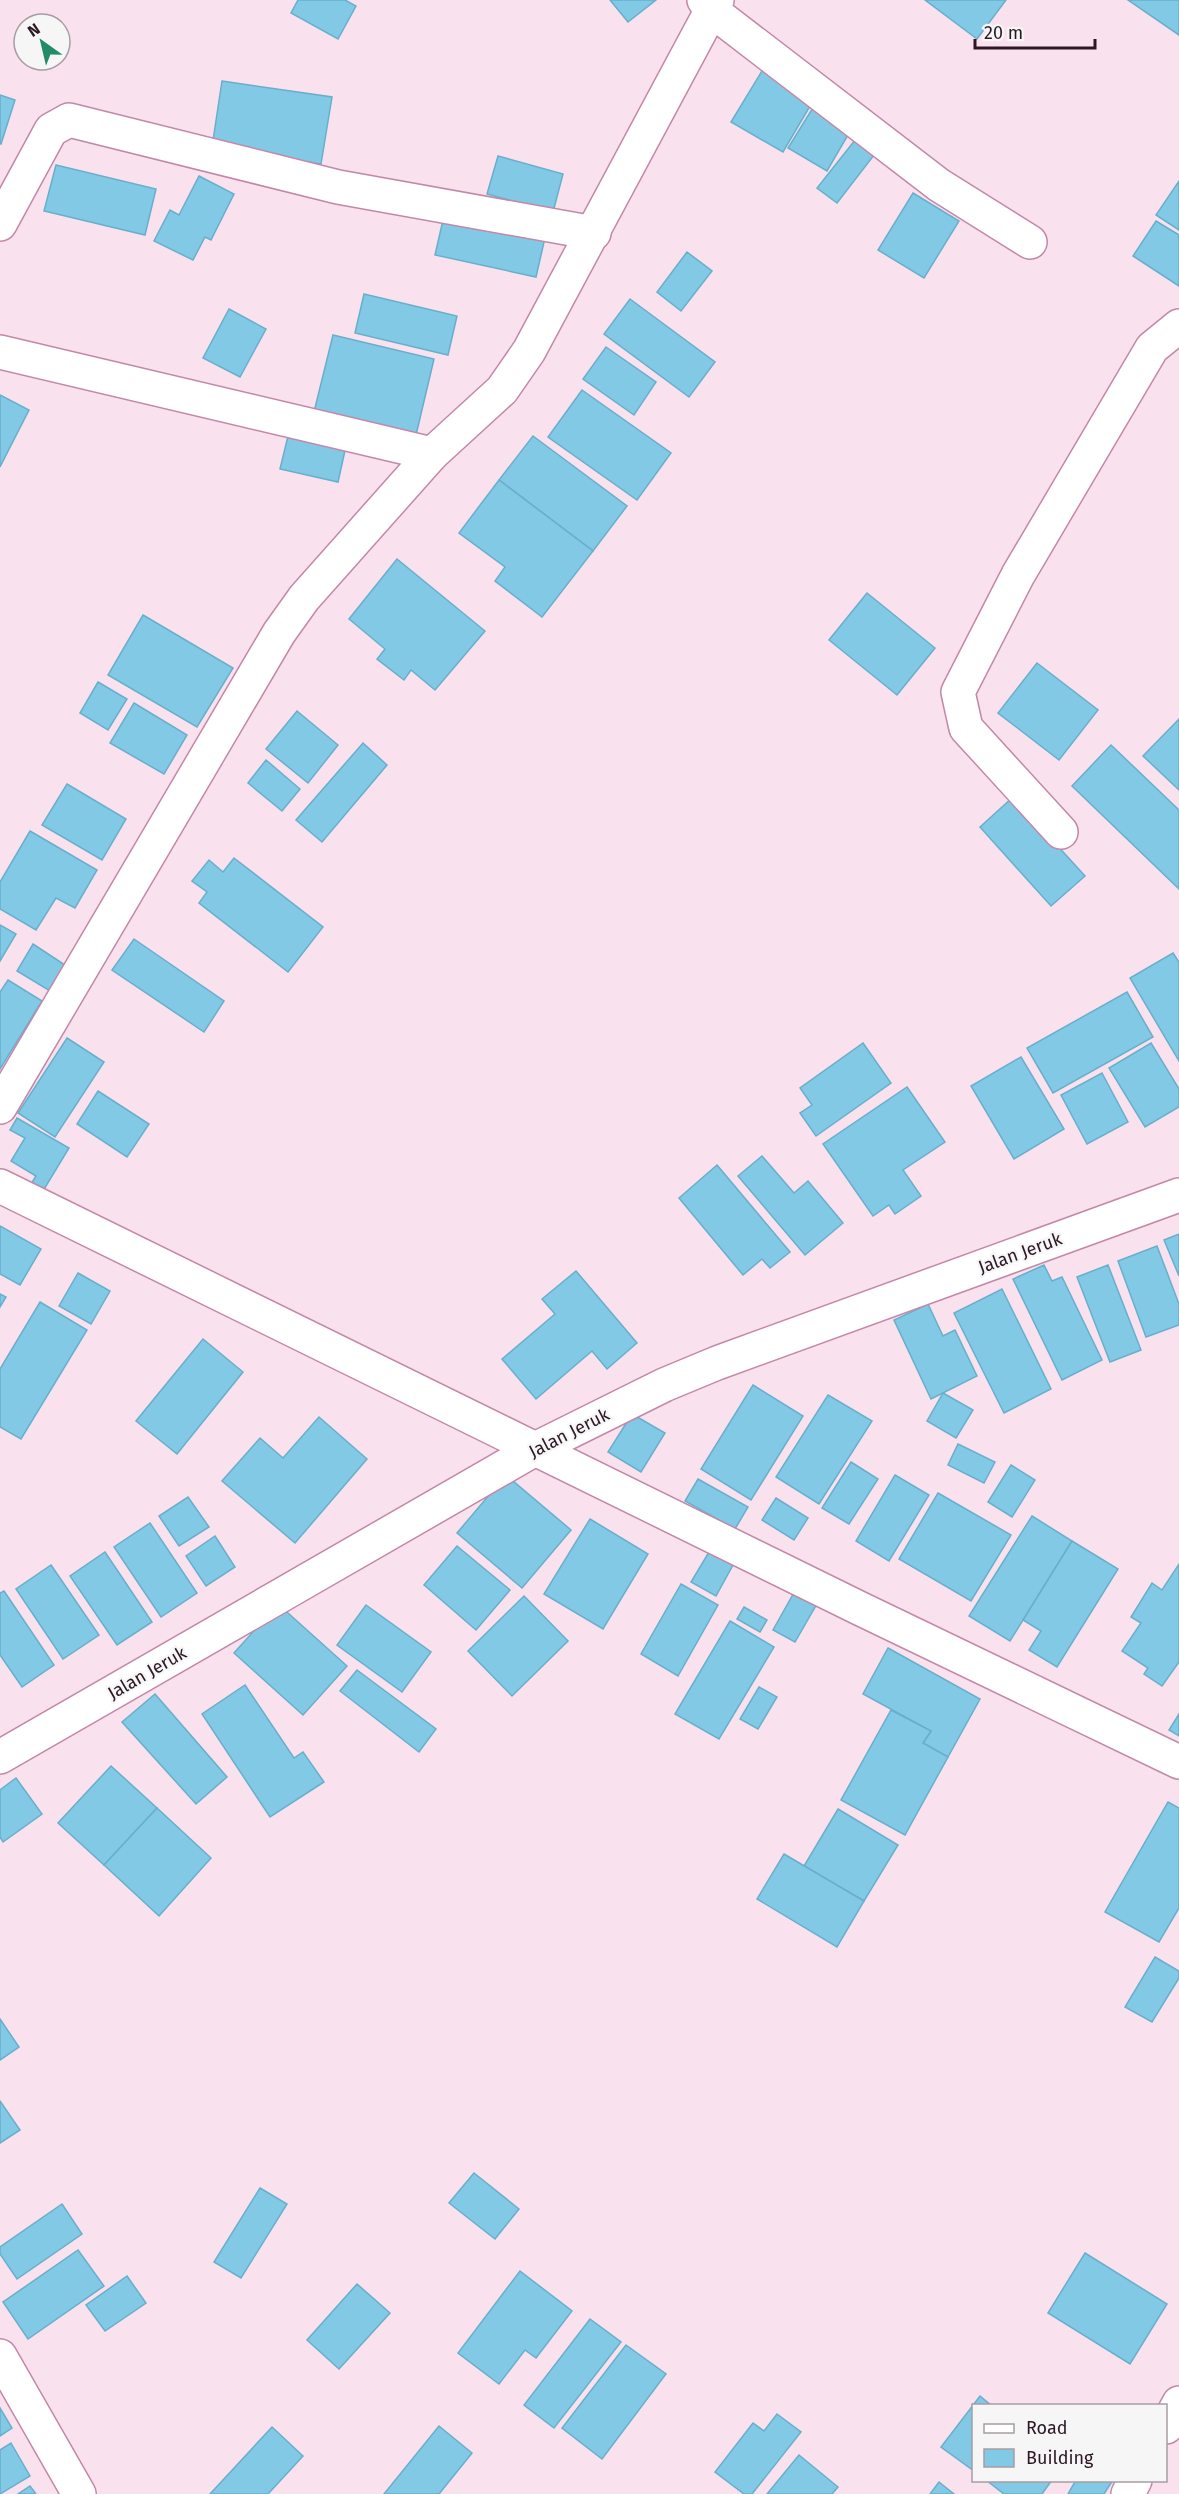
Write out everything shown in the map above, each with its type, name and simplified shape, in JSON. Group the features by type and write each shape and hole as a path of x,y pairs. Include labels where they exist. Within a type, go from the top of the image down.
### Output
{"street":[{"path":"0,1107 279,633 304,598 432,454 502,390 529,351 594,233 711,3 939,185 1030,242"},
{"path":"0,224 51,130 69,120 338,187 594,233"},
{"path":"1061,832 983,750 966,728 958,692 1018,575 1152,348 1179,326"},
{"path":"0,352 432,454"},
{"path":"0,1186 537,1448 861,1610 1179,1762"},
{"name":"Jalan Jeruk","path":"0,1757 537,1448 664,1385 717,1363 1179,1195"},
{"path":"0,2355 79,2494"},
{"path":"1167,2425 1179,2403"}],"building":[{"path":"298,0 345,0 356,6 338,39 291,13"},
{"path":"610,0 656,0 628,22"},
{"path":"925,0 1006,0 977,39"},
{"path":"1128,0 1179,0 1179,35"},
{"path":"765,66 816,96 783,152 731,122"},
{"path":"222,81 332,97 321,164 212,147"},
{"path":"0,95 15,100 1,144 0,143"},
{"path":"814,106 852,128 827,171 788,148"},
{"path":"859,135 878,150 837,203 817,188"},
{"path":"498,156 563,174 553,212 487,194"},
{"path":"56,165 156,189 145,235 44,211"},
{"path":"199,176 234,194 211,240 205,237 193,260 154,241 170,210 179,215"},
{"path":"1179,181 1179,230 1156,215"},
{"path":"913,193 959,221 924,278 878,250"},
{"path":"446,207 547,229 536,277 435,255"},
{"path":"1156,221 1179,235 1179,286 1133,256"},
{"path":"687,252 712,271 681,311 657,292"},
{"path":"364,294 457,316 448,355 355,333"},
{"path":"630,299 715,362 689,397 604,334"},
{"path":"229,309 266,329 240,377 203,358"},
{"path":"333,335 434,359 416,435 314,412"},
{"path":"606,347 656,382 634,415 583,379"},
{"path":"582,390 671,453 637,500 548,437"},
{"path":"0,395 29,410 0,467"},
{"path":"289,432 346,446 338,482 280,469"},
{"path":"533,436 627,506 593,551 499,480"},
{"path":"499,480 593,551 542,617 495,581 505,567 459,533"},
{"path":"397,559 485,631 435,690 411,670 404,680 377,659 385,649 349,619"},
{"path":"867,593 935,648 897,695 829,640"},
{"path":"143,615 233,668 197,727 108,675"},
{"path":"1037,663 1098,710 1059,760 998,713"},
{"path":"98,682 127,699 108,730 80,713"},
{"path":"134,703 187,735 164,774 110,743"},
{"path":"297,711 338,745 308,783 266,749"},
{"path":"1179,719 1179,790 1143,756"},
{"path":"363,743 387,765 322,842 296,820"},
{"path":"1111,745 1179,810 1179,889 1072,786"},
{"path":"266,760 300,789 282,811 248,783"},
{"path":"67,784 126,819 102,860 42,825"},
{"path":"1013,797 1085,876 1051,906 980,827"},
{"path":"30,831 97,870 75,908 56,898 36,930 0,909 0,882"},
{"path":"234,858 323,927 288,972 199,903 207,892 192,881 209,860 223,872"},
{"path":"0,925 16,934 0,961"},
{"path":"134,939 224,1001 204,1032 112,970"},
{"path":"33,944 65,965 50,991 17,971"},
{"path":"1173,953 1179,962 1179,1061 1130,978"},
{"path":"8,980 42,1001 0,1069 0,992"},
{"path":"1127,992 1153,1037 1053,1093 1027,1048"},
{"path":"67,1038 104,1062 55,1137 18,1113"},
{"path":"863,1043 891,1083 816,1136 800,1113 812,1105 800,1088"},
{"path":"1151,1043 1179,1089 1179,1107 1145,1127 1109,1068"},
{"path":"1021,1057 1064,1129 1014,1159 971,1086"},
{"path":"1102,1073 1128,1122 1087,1144 1061,1095"},
{"path":"907,1087 945,1142 903,1170 921,1196 895,1214 889,1205 873,1216 823,1144"},
{"path":"98,1091 149,1124 127,1157 77,1124"},
{"path":"17,1118 69,1148 43,1191 31,1184 36,1176 11,1161 25,1138 10,1130"},
{"path":"762,1156 794,1193 808,1181 843,1223 805,1255 738,1176"},
{"path":"717,1165 790,1252 770,1268 762,1259 743,1275 679,1198"},
{"path":"0,1226 41,1249 20,1285 0,1274"},
{"path":"1179,1234 1179,1276 1164,1240"},
{"path":"1157,1246 1179,1304 1179,1325 1146,1337 1118,1261"},
{"path":"1044,1265 1052,1281 1062,1277 1102,1360 1062,1380 1013,1279"},
{"path":"1108,1265 1141,1350 1110,1362 1077,1277"},
{"path":"576,1271 637,1343 607,1369 592,1351 536,1399 502,1359 555,1314 542,1299"},
{"path":"78,1273 110,1291 91,1324 59,1306"},
{"path":"1002,1289 1051,1389 1004,1413 954,1313"},
{"path":"0,1294 6,1297 0,1307"},
{"path":"40,1302 87,1330 21,1439 0,1427 0,1369"},
{"path":"928,1304 943,1336 955,1330 977,1376 931,1399 894,1320"},
{"path":"203,1339 243,1372 177,1454 136,1421"},
{"path":"753,1385 803,1416 751,1500 701,1469"},
{"path":"943,1393 973,1410 956,1438 927,1421"},
{"path":"828,1395 872,1421 819,1504 776,1477"},
{"path":"632,1414 665,1433 641,1472 608,1452"},
{"path":"319,1417 367,1459 295,1543 222,1481 260,1438 283,1458"},
{"path":"958,1444 995,1462 984,1483 948,1465"},
{"path":"851,1462 878,1479 849,1524 822,1508"},
{"path":"1011,1465 1035,1480 1012,1517 988,1502"},
{"path":"506,1475 571,1530 522,1588 457,1533"},
{"path":"895,1475 929,1495 889,1561 856,1541"},
{"path":"698,1479 748,1507 735,1529 685,1501"},
{"path":"938,1493 1011,1535 971,1601 899,1559"},
{"path":"188,1497 209,1527 179,1546 159,1516"},
{"path":"776,1498 808,1518 794,1540 762,1520"},
{"path":"1032,1516 1072,1541 1010,1641 969,1616"},
{"path":"590,1519 648,1554 603,1629 544,1594"},
{"path":"150,1523 197,1593 161,1617 114,1547"},
{"path":"215,1536 235,1567 206,1586 186,1556"},
{"path":"1072,1541 1118,1569 1057,1667 1029,1650 1041,1631 1023,1620"},
{"path":"457,1546 510,1590 476,1630 424,1585"},
{"path":"105,1552 152,1622 117,1645 70,1576"},
{"path":"709,1552 733,1565 716,1596 691,1582"},
{"path":"1179,1564 1179,1662 1162,1686 1144,1674 1148,1668 1122,1651 1141,1623 1131,1617 1152,1583 1162,1590"},
{"path":"51,1565 99,1635 63,1659 16,1589"},
{"path":"681,1584 718,1605 678,1676 641,1654"},
{"path":"796,1589 818,1602 795,1642 773,1630"},
{"path":"4,1591 54,1665 22,1687 0,1655 0,1593"},
{"path":"524,1596 568,1641 512,1696 468,1651"},
{"path":"278,1604 347,1666 303,1715 234,1653"},
{"path":"366,1605 431,1652 402,1692 337,1645"},
{"path":"744,1607 767,1620 760,1632 737,1619"},
{"path":"730,1621 774,1647 719,1739 675,1714"},
{"path":"888,1648 980,1699 948,1757 923,1743 931,1731 863,1694"},
{"path":"357,1670 436,1729 419,1752 340,1691"},
{"path":"245,1685 294,1758 303,1752 324,1782 270,1817 202,1714"},
{"path":"759,1687 777,1697 758,1729 740,1719"},
{"path":"155,1694 227,1777 196,1804 122,1722"},
{"path":"891,1710 931,1731 923,1743 948,1757 905,1835 841,1800"},
{"path":"1179,1714 1179,1736 1169,1730"},
{"path":"111,1766 157,1808 104,1865 58,1823"},
{"path":"16,1778 42,1814 3,1842 0,1837 0,1790"},
{"path":"1168,1802 1179,1808 1179,1908 1159,1942 1105,1912"},
{"path":"157,1808 211,1858 159,1916 104,1865"},
{"path":"838,1809 898,1845 864,1901 804,1866"},
{"path":"784,1854 864,1901 837,1947 757,1899"},
{"path":"1155,1957 1179,1971 1179,1978 1152,2022 1125,2007"},
{"path":"0,2019 19,2047 0,2060"},
{"path":"0,2101 20,2130 0,2143"},
{"path":"474,2173 519,2209 495,2239 449,2203"},
{"path":"260,2188 287,2204 241,2278 214,2262"},
{"path":"62,2204 82,2234 17,2279 0,2254 0,2247"},
{"path":"78,2250 104,2286 28,2339 3,2302"},
{"path":"1085,2253 1167,2304 1130,2364 1048,2313"},
{"path":"520,2271 572,2311 536,2358 525,2350 499,2384 458,2353"},
{"path":"127,2276 146,2303 105,2331 86,2305"},
{"path":"357,2284 390,2313 339,2369 307,2340"},
{"path":"590,2319 621,2342 554,2428 524,2405"},
{"path":"626,2345 666,2374 602,2459 562,2428"},
{"path":"980,2396 990,2404 974,2404"},
{"path":"972,2406 972,2470 941,2447"},
{"path":"0,2408 12,2428 0,2436"},
{"path":"777,2414 801,2432 752,2494 744,2494 715,2472 753,2423 764,2431"},
{"path":"439,2426 472,2453 439,2494 384,2494"},
{"path":"272,2427 303,2456 268,2494 210,2494"},
{"path":"11,2443 30,2476 0,2494 0,2450"},
{"path":"799,2455 838,2487 832,2494 767,2494"},
{"path":"939,2482 954,2494 930,2494"},
{"path":"989,2482 1051,2482 1042,2494 1004,2494"},
{"path":"1075,2482 1112,2482 1104,2494 1068,2494"},
{"path":"30,2486 36,2494 18,2494"}]}
